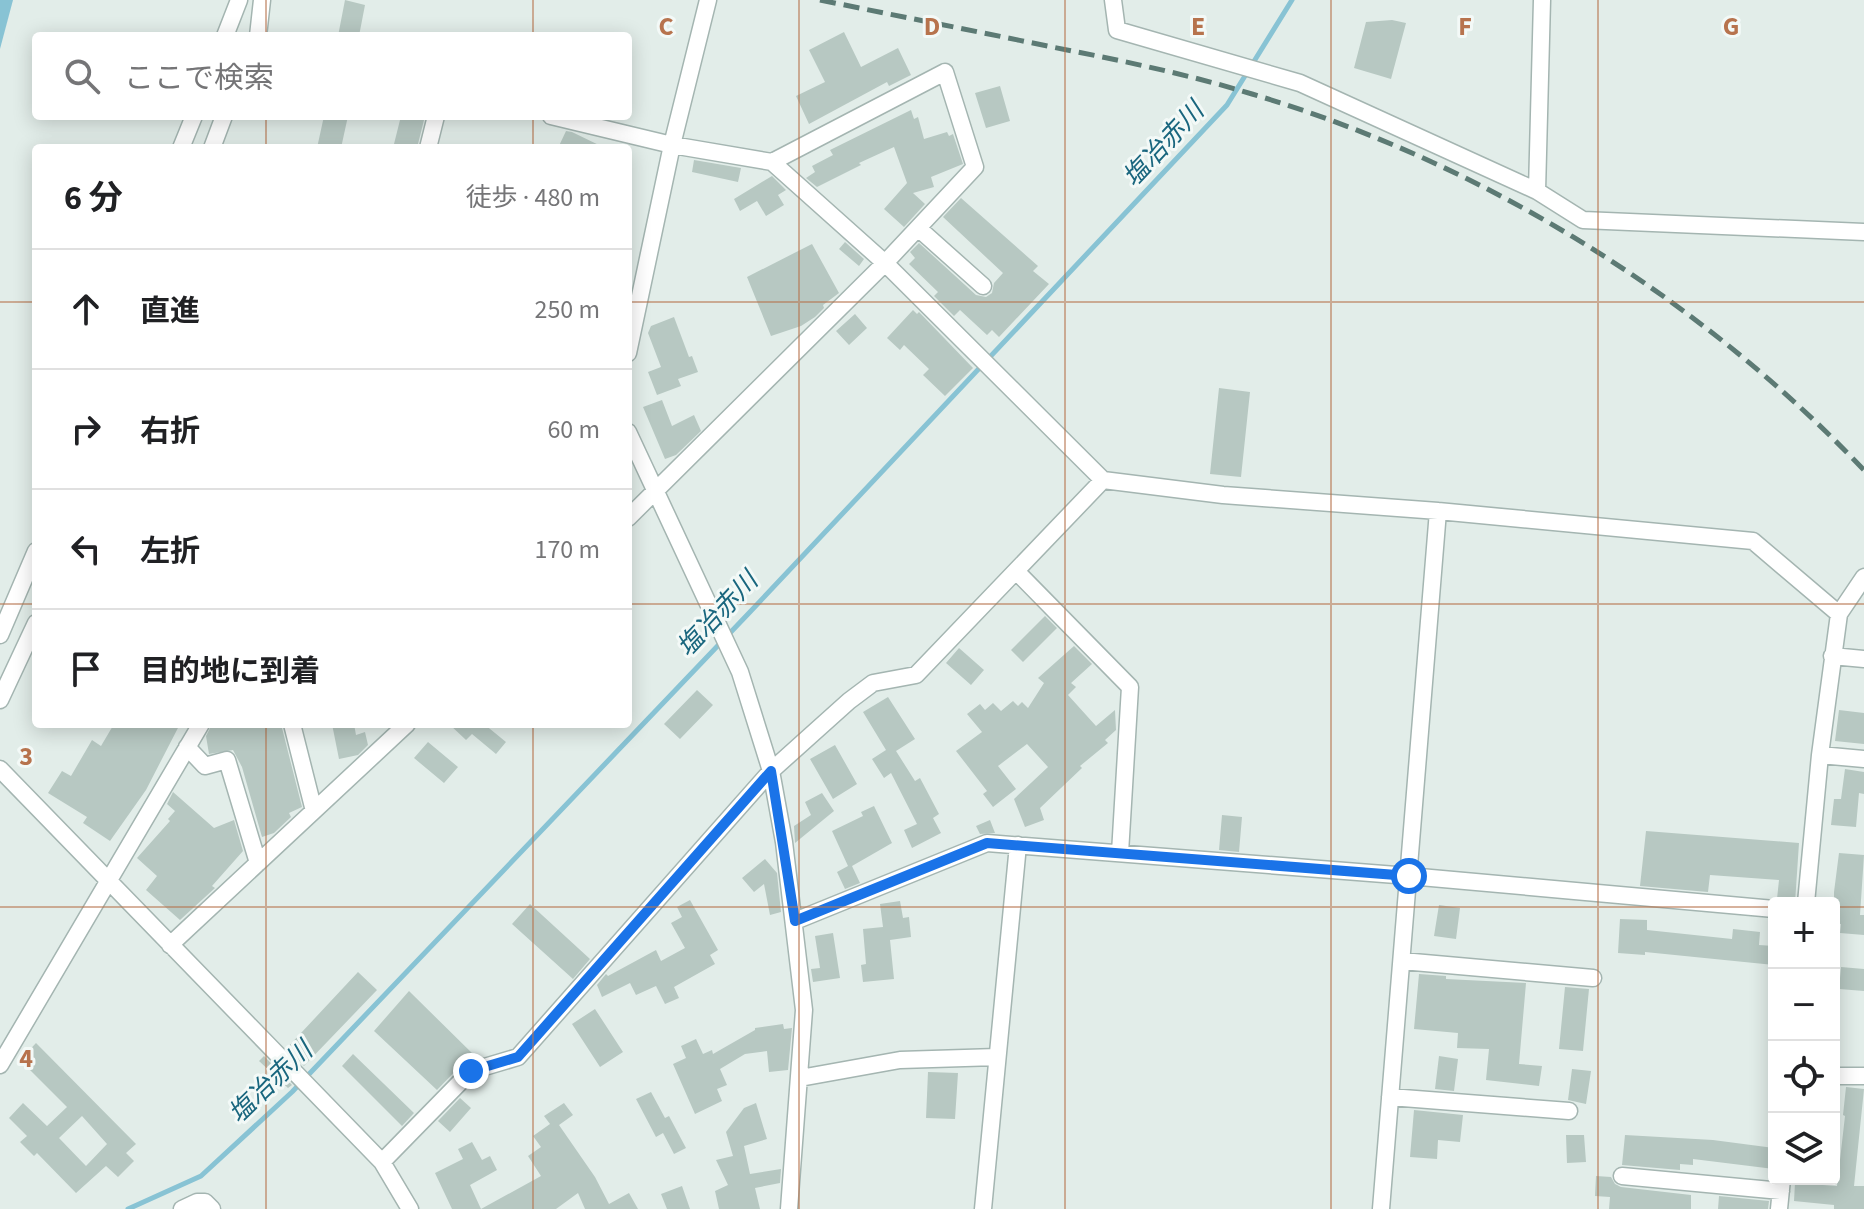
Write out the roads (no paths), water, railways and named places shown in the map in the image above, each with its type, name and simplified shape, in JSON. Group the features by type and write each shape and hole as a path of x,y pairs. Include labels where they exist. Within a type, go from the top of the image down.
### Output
{"street":[{"path":"227,32 239,0"},
{"path":"258,32 262,0"},
{"path":"632,334 672,145 708,0"},
{"path":"1113,0 1117,30 1300,83 1537,191 1583,220 1864,232"},
{"path":"1537,191 1542,0"},
{"path":"632,514 885,263 975,167 945,72 772,162"},
{"path":"183,144 192,120"},
{"path":"214,144 222,120"},
{"path":"429,144 435,120"},
{"path":"568,120 672,145 772,162 885,263 1103,480 1223,495 1438,511 1753,541 1839,614"},
{"path":"918,228 983,286"},
{"path":"635,461 655,493 740,672 771,771 795,921 804,1010 789,1209"},
{"path":"382,1162 471,1071 518,1057 771,771 873,683 916,675 1103,480"},
{"path":"1381,1209 1438,511"},
{"path":"0,635 32,560"},
{"path":"1016,571 1130,687 1120,853"},
{"path":"1807,897 1820,755 1839,614 1864,577"},
{"path":"0,700 32,632"},
{"path":"1832,656 1864,659"},
{"path":"0,1065 199,728"},
{"path":"293,728 314,811"},
{"path":"170,945 403,728"},
{"path":"187,747 205,766 227,760 258,863"},
{"path":"1820,755 1864,759"},
{"path":"0,769 382,1162 410,1209"},
{"path":"795,921 987,843 1768,908"},
{"path":"983,1209 1018,845"},
{"path":"1402,961 1593,978"},
{"path":"800,1078 900,1060 997,1057"},
{"path":"1840,1076 1864,1076"},
{"path":"1390,1097 1569,1111"},
{"path":"1622,1176 1768,1184"},
{"path":"1779,1209 1781,1185"},
{"path":"182,1209 205,1202 212,1209"}],"water":[{"path":"0,0 13,0 0,49"}],"waterway":[{"name":"塩冶赤川","path":"128,1209 201,1176 292,1092 1227,105 1292,0"}],"railway":[{"path":"820,0 1203,80 1338,123 1422,157 1503,197 1582,243 1658,293 1731,348 1800,407 1864,470"}]}
